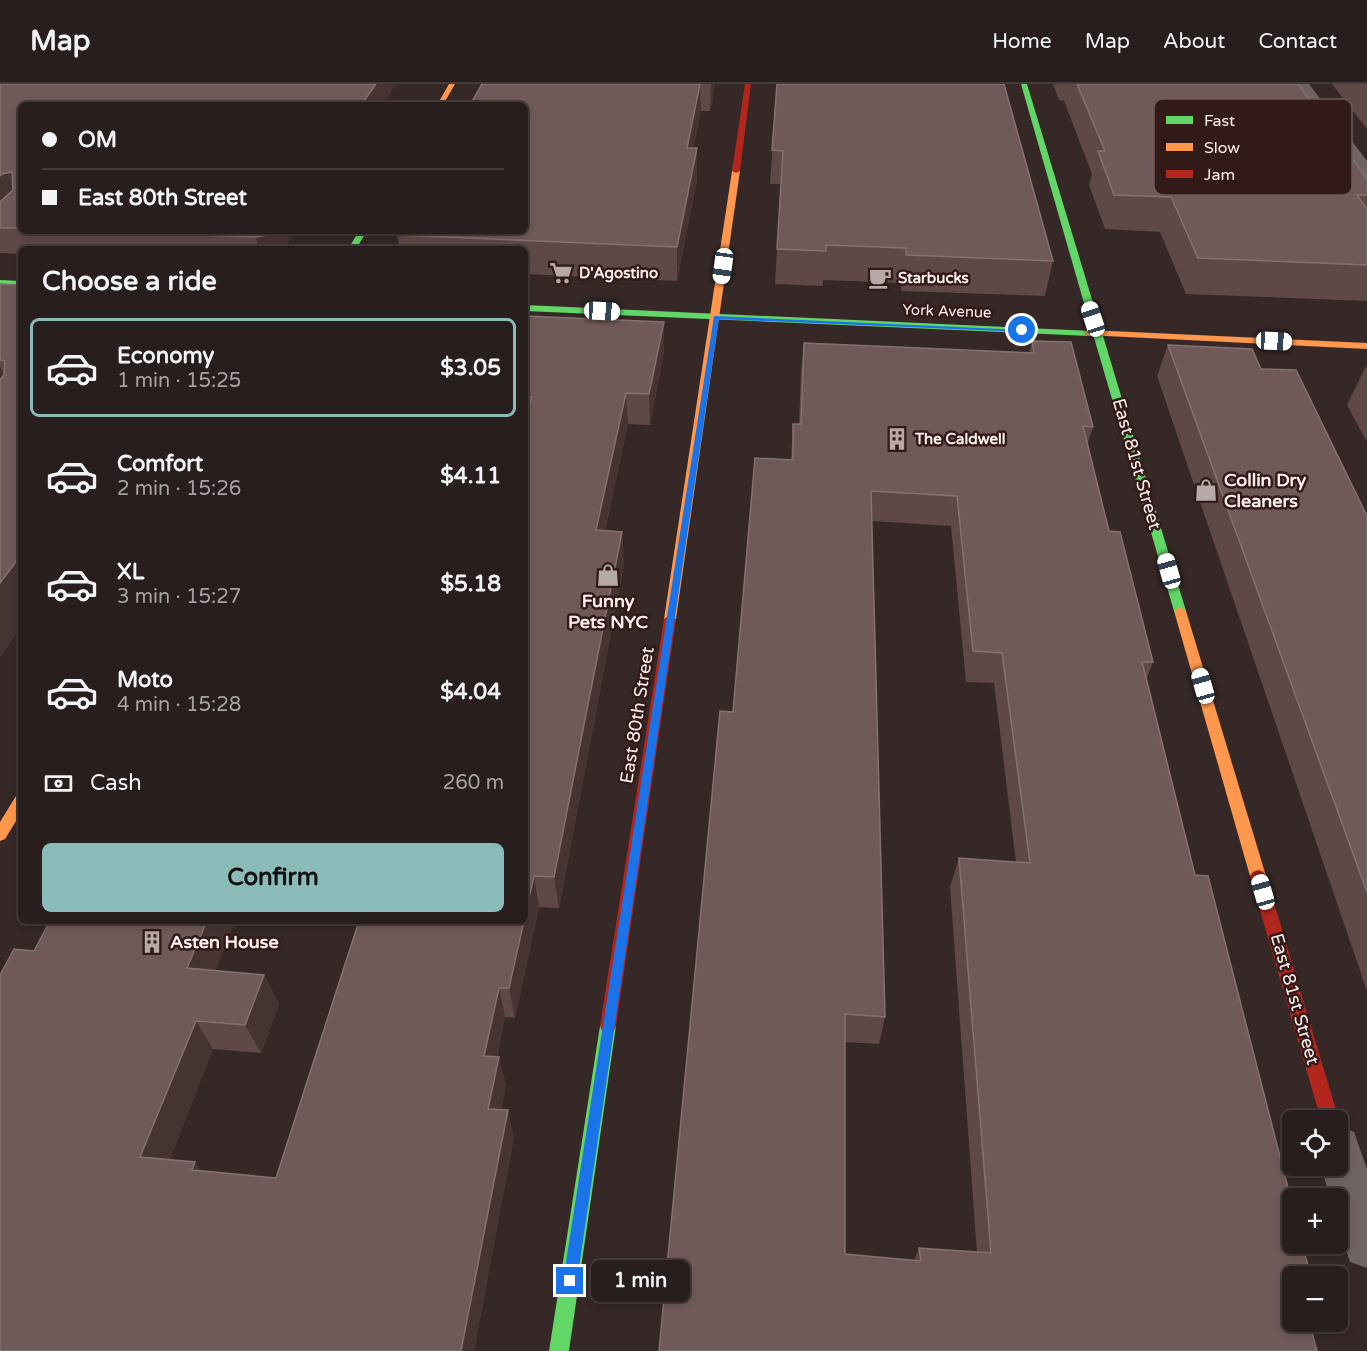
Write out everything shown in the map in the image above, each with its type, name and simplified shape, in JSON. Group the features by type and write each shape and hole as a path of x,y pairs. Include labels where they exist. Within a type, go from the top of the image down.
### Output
{"street":[{"path":"442,102 452,84"},
{"name":"East 80th Street","path":"559,1351 716,317 747,84"},
{"name":"East 81st Street","path":"1024,84 1327,1110"},
{"path":"1301,84 1312,99"},
{"path":"1352,154 1367,174"},
{"path":"0,283 18,284"},
{"name":"York Avenue","path":"528,308 1367,345"},
{"path":"0,835 18,805"},
{"path":"1347,1176 1367,1245"}],"building":[{"path":"0,84 376,84 363,102 18,102 18,228 0,228 0,202 13,190 12,172 0,176"},
{"path":"482,84 700,84 687,148 697,148 677,247 397,235 528,234 528,102 472,102"},
{"path":"777,84 1004,84 1053,261 906,255 906,248 826,245 826,251 777,249 783,151 772,150"},
{"path":"1077,84 1298,84 1309,99 1154,99 1154,195 1352,195 1352,158 1367,179 1367,195 1357,195 1367,209 1367,265 1198,258 1171,197 1114,195 1098,151 1105,151"},
{"path":"173,234 269,234 256,237"},
{"path":"0,284 18,285 18,559 0,583 0,380 4,375 5,361 0,360"},
{"path":"528,316 664,322 649,394 626,393 596,530 622,532 554,877 534,876 528,902 528,410 532,397 528,397"},
{"path":"1032,341 1071,342 1093,427 1083,426 1109,531 1120,532 1153,662 1142,662 1195,875 1208,876 1282,1164 1282,1176 1285,1176 1288,1188 1282,1188 1282,1254 1305,1254 1308,1266 1282,1266 1282,1332 1312,1332 1317,1351 659,1351 720,711 733,712 755,458 793,460 793,424 801,424 804,343 1034,353","holes":["871,491 957,496 973,651 1002,653 1030,863 959,858 991,1253 919,1248 921,1261 845,1254 845,1014 885,1017"]},
{"path":"1168,345 1252,349 1261,369 1296,370 1367,516 1367,892"},
{"path":"48,924 206,924 187,968 264,975 245,1025 196,1021 140,1157 195,1162 192,1170 276,1178 358,924 523,924 509,988 499,988 484,1056 499,1057 488,1109 508,1110 461,1351 0,1351 0,975 14,949 34,951"}],"traffic: fast":[{"path":"1024,84 1180,611"},
{"path":"354,246 361,234"},
{"path":"0,283 18,284"},
{"path":"528,308 1089,333"},
{"path":"559,1351 608,1026"}],"traffic: slow":[{"path":"442,102 452,84"},
{"path":"670,619 736,171"},
{"path":"1089,333 1367,346"},
{"path":"1180,611 1258,876"},
{"path":"0,835 18,805"}],"traffic: jam":[{"path":"736,171 748,84"},
{"path":"608,1026 670,619"},
{"path":"1258,876 1327,1110"}],"place":[{"name":"D'Agostino","path":"561,273"},
{"name":"Starbucks","path":"880,278"},
{"name":"The Caldwell","path":"897,439"},
{"name":"Collin Dry Cleaners","path":"1206,490"},
{"name":"Funny Pets NYC","path":"608,575"},
{"name":"Asten House","path":"152,942"}],"route":[{"path":"570,1281 716,317 1022,330"}]}
